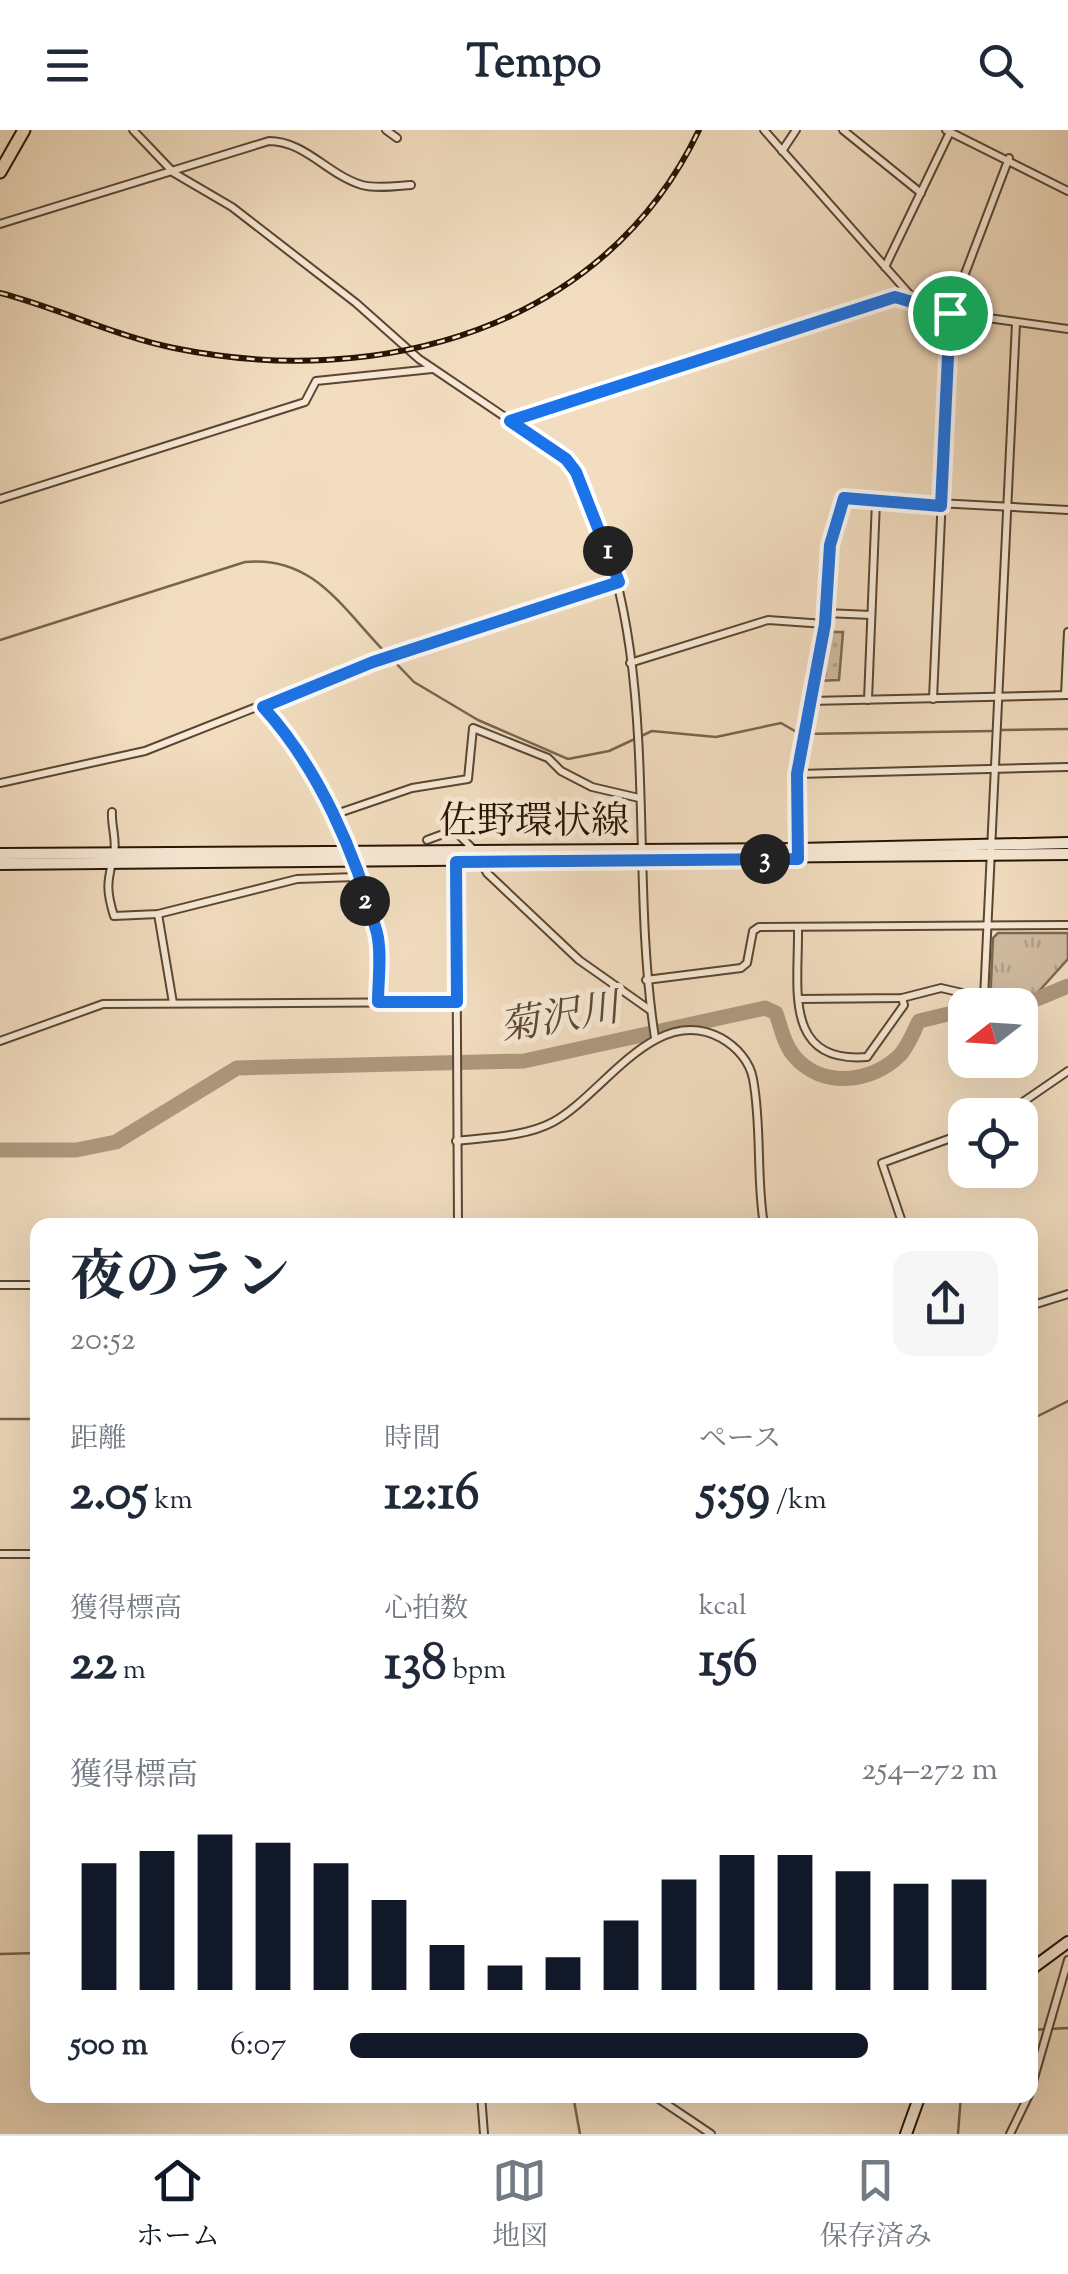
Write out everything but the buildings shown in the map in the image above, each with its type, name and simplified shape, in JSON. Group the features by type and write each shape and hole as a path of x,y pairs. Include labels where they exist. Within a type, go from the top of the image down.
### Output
{"main road":[{"path":"0,172 24,130"},
{"name":"佐野環状線","path":"993,850 1068,842"},
{"name":"佐野環状線","path":"0,854 111,858 456,856 481,862 993,850 1068,854"},
{"name":"佐野環状線","path":"456,856 474,851 641,856"},
{"name":"佐野環状線","path":"0,864 111,858"},
{"path":"1038,1964 1068,1942"},
{"path":"906,2134 917,2103"}],"street":[{"path":"133,130 174,173 232,208 433,369 566,459 576,472 619,582 639,740 646,980 655,1038"},
{"path":"386,130 397,138"},
{"path":"764,130 923,308"},
{"path":"782,150 796,130"},
{"path":"843,130 921,193"},
{"path":"885,267 948,131 1009,158 1068,191"},
{"path":"0,224 174,173 256,143 282,141 360,184 411,185"},
{"path":"933,699 950,313 1009,158"},
{"path":"510,421 895,297 950,313 1068,329"},
{"path":"800,1000 902,998 942,988 984,998 1016,322"},
{"path":"0,499 305,402 316,381 433,369"},
{"path":"798,854 797,774 825,624 830,545 844,498 1068,510"},
{"path":"868,700 876,501"},
{"path":"0,783 145,751 373,662 619,582"},
{"path":"825,613 872,615"},
{"path":"630,663 768,620 825,624"},
{"path":"810,701 1067,695 1068,632"},
{"path":"263,707 315,774 332,814 378,936 378,1002"},
{"path":"332,814 412,788 468,779 473,728 548,758 561,771 592,787 639,798"},
{"path":"797,774 1068,767"},
{"path":"112,812 107,892 114,916 158,914 297,879 356,877"},
{"path":"427,840 454,830 474,851 487,873 580,960 651,1011"},
{"path":"456,856 458,1218"},
{"path":"158,914 174,1003"},
{"path":"646,980 741,968 754,928 1068,925"},
{"path":"798,927 804,1034 818,1047 847,1058 866,1057 897,1017 904,1005 902,998"},
{"path":"0,1041 104,1004 457,1002"},
{"path":"456,1141 515,1134 554,1122 655,1038 683,1031 712,1034 736,1048 753,1079 763,1218"},
{"path":"1028,1098 1068,1070"},
{"path":"900,1218 882,1163 948,1139"},
{"path":"0,1285 30,1285"},
{"path":"1038,1303 1068,1294"},
{"path":"0,1554 30,1554"},
{"path":"1038,2063 1068,1960"},
{"path":"482,2103 484,2134"},
{"path":"664,2103 710,2134"},
{"path":"1010,2134 1025,2103"}],"green space":[{"path":"827,632 843,632 839,680 817,681"},
{"path":"998,933 1068,933 1068,959 1038,992 1038,988 991,988 993,938"}],"waterway":[{"path":"0,640 245,562 269,562 290,567 324,588 385,652"},
{"path":"391,658 414,682 478,720 568,759 609,751 652,731 716,737 781,723 800,734 993,731"},
{"path":"1001,730 1068,729"},
{"name":"菊沢川","path":"1038,998 1068,986"},
{"name":"菊沢川","path":"0,1150 76,1150 116,1142 237,1068 524,1061 765,1008 776,1013 788,1046 805,1067 832,1078 862,1076 876,1072 900,1055 919,1021 948,1014"},
{"path":"1038,1416 1068,1401"},
{"path":"0,1419 30,1419"},
{"path":"0,1954 30,1953"},
{"path":"1038,2030 1068,2028"},
{"path":"574,2103 580,2134"},
{"path":"958,2134 960,2103"}],"railway":[{"path":"0,293 174,348 251,359 329,360 405,350 477,330 545,298 606,254 658,199 699,130"}],"route":[{"path":"895,297 950,313 941,506 844,498 839,510 835,539 830,545 825,624 797,774 798,859 456,862 457,1002 378,1002 378,936 334,818 315,774 287,733 263,707 373,662 619,582 576,472 566,459 510,421 895,297"}]}
